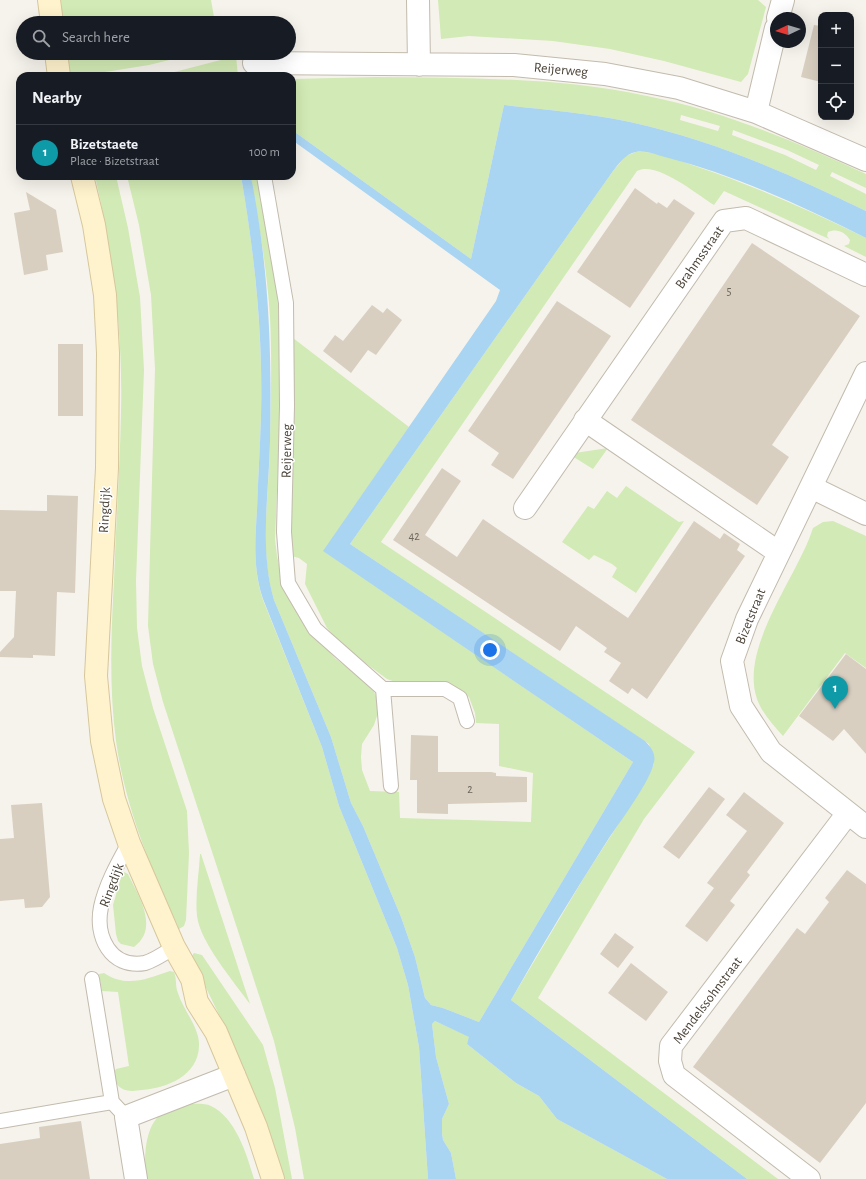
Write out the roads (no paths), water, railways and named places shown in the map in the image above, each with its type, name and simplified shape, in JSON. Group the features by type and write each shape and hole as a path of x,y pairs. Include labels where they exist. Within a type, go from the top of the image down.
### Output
{"street":[{"path":"49,0 51,16"},
{"path":"418,0 419,65"},
{"path":"780,12 783,0"},
{"path":"756,112 771,48"},
{"path":"57,60 58,72"},
{"name":"Reijerweg","path":"254,69 419,65 514,65 605,74 679,88 756,112 866,160"},
{"name":"Ringdijk","path":"83,180 94,225 105,295 108,353 106,468 96,676 102,741 114,799 129,843 174,948 192,979 197,1002 216,1032 256,1128 273,1179"},
{"name":"Brahmsstraat","path":"525,508 724,221 746,218 866,275"},
{"name":"Bizetstraat","path":"866,373 746,619 732,661 741,706 771,752 866,827"},
{"path":"585,420 778,552"},
{"path":"811,486 866,514"},
{"name":"Mendelssohnstraat","path":"809,1179 674,1075 670,1061 671,1046 848,813"},
{"path":"136,1179 119,1110 234,1075"}],"lane":[{"name":"Reijerweg","path":"265,180 286,303 287,406 284,532 288,583 315,628 383,689"},
{"path":"391,786 383,689 444,689 460,698 467,721"},
{"name":"Ringdijk","path":"129,843 104,895 101,909 100,934 105,946 119,959 130,963 144,963 174,948"},
{"path":"0,1121 119,1110 92,979"}],"water":[{"path":"504,105 583,114 661,129 751,159 866,211 866,238 793,203 742,182 691,164 647,152 632,153 613,171 350,544 645,741 651,748 654,753 654,762 647,779 571,898 511,1000 747,1179 667,1179 557,1119 539,1096 516,1083 467,1044 469,1037 435,1021 432,1024 436,1057 449,1104 442,1119 442,1133 443,1140 451,1153 456,1179 428,1179 419,1047 408,985 397,948 339,806 322,747 263,599 260,588 256,566 255,544 261,416 261,355 254,266 242,180 251,180 252,182 258,215 266,279 270,343 270,441 266,541 269,581 274,600 331,737 351,803 363,826 401,917 415,957 425,998 431,1005 479,1022 633,762 323,551 496,301 500,290 296,143 296,133 471,259"}],"place":[{"name":"Bizetstaete","path":"835,709"}]}
